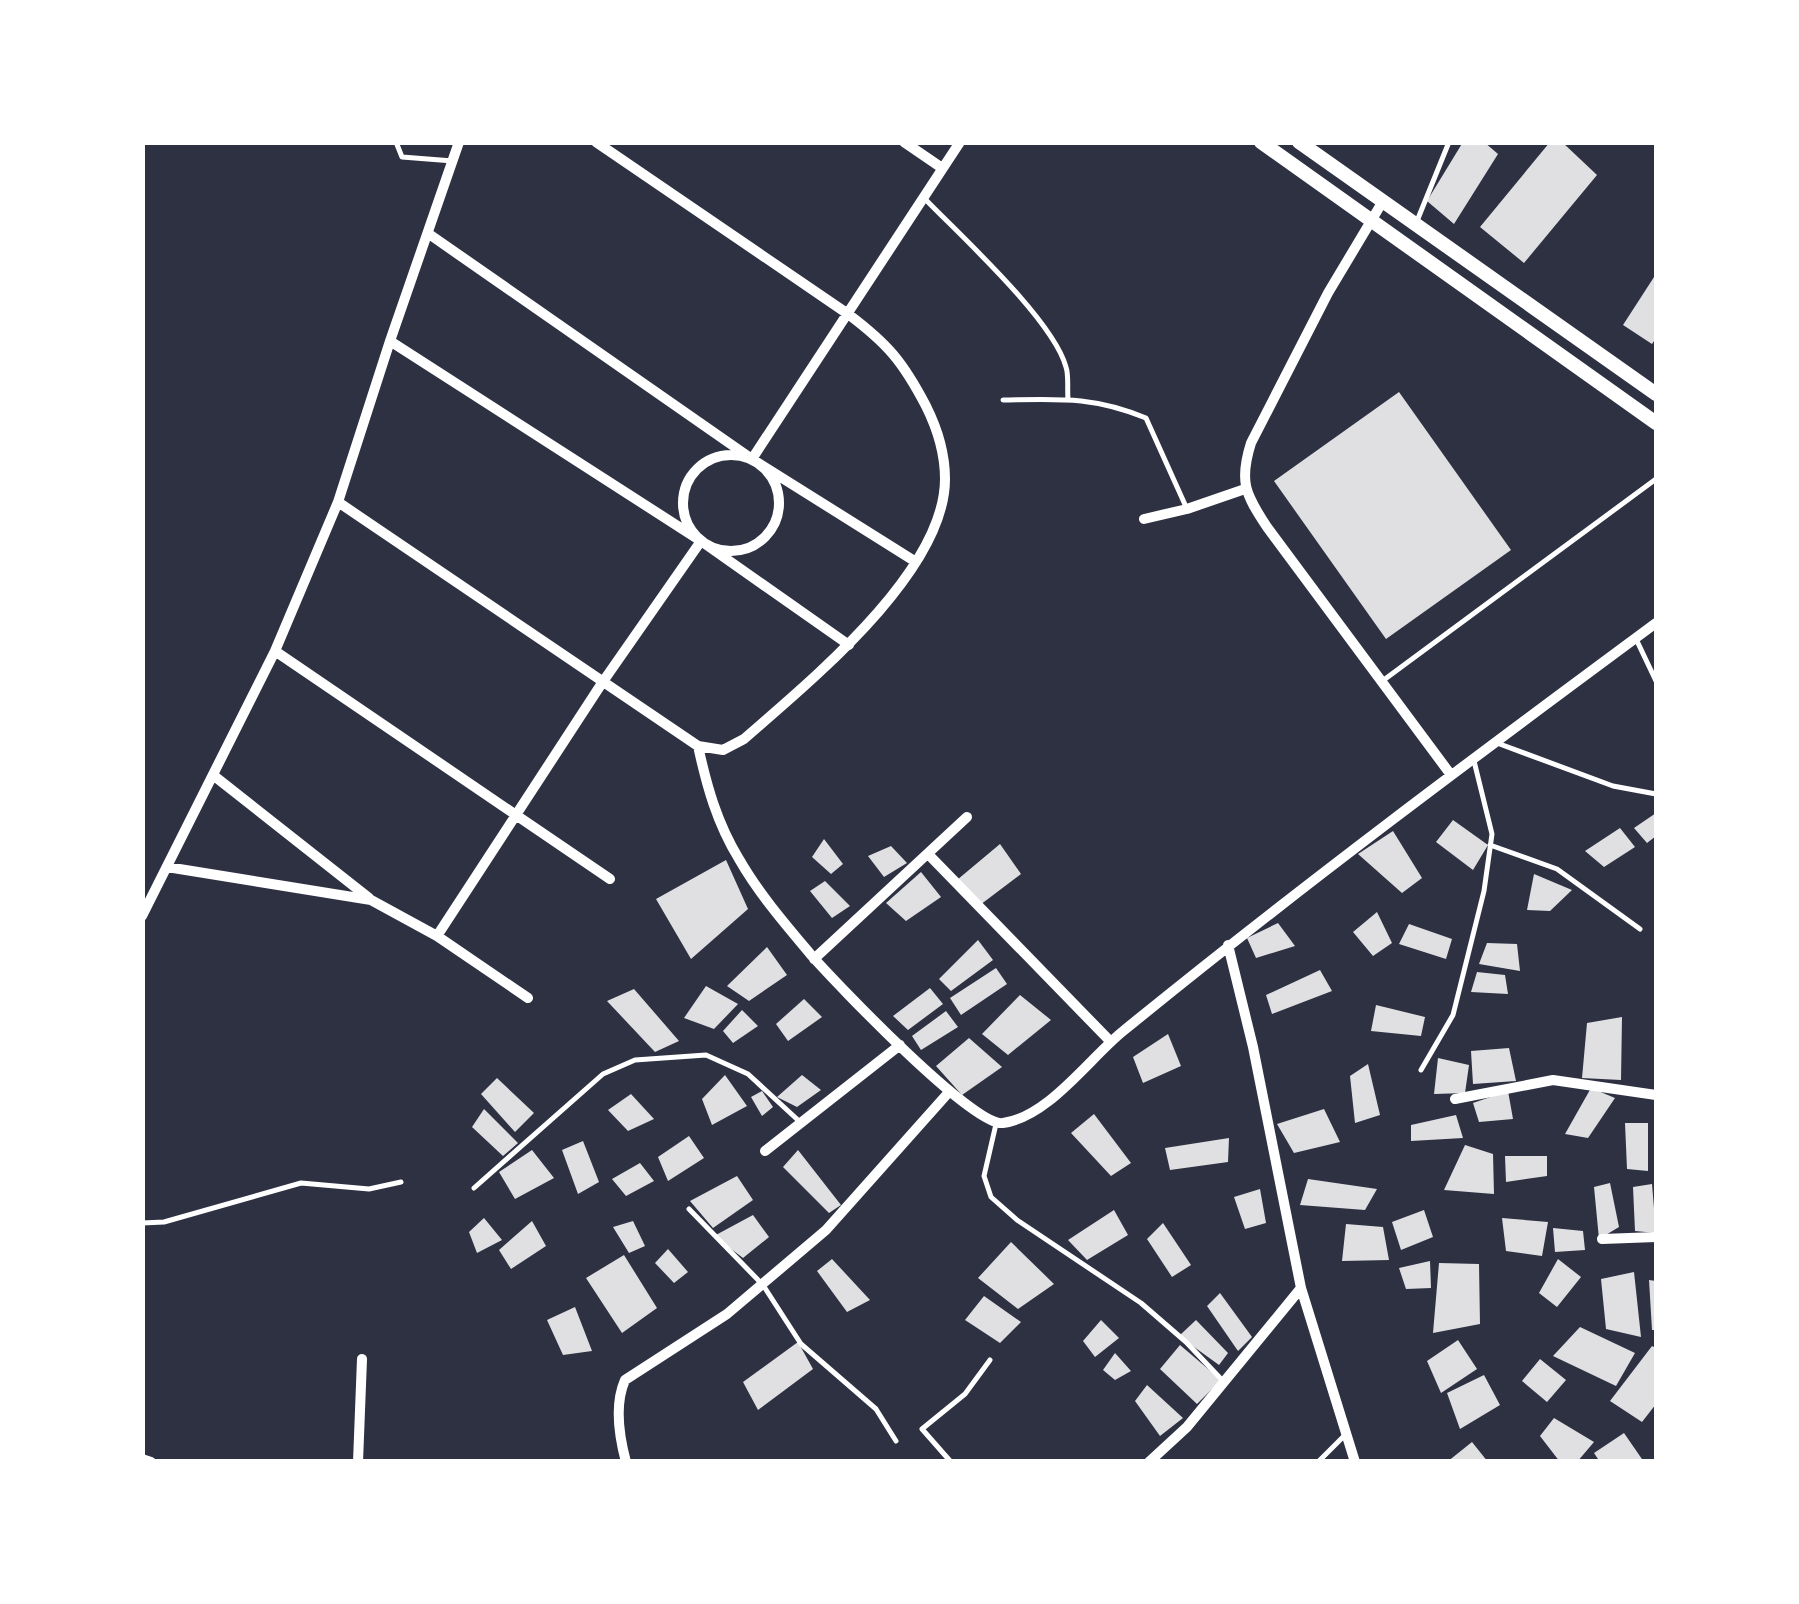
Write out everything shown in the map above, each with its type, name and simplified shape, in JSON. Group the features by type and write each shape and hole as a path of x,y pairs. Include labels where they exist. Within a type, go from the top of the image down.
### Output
{"main road":[{"path":"1261,142 1656,424"},
{"path":"1298,142 1656,394"}],"street":[{"path":"142,916 275,651 338,502 459,142"},
{"path":"338,502 698,746 723,750 744,740 849,645 916,562 938,520 946,480 938,428 908,372 884,342 848,314 596,142"},
{"path":"904,142 942,168"},
{"path":"752,459 960,142"},
{"path":"1383,201 1328,293 1252,443 1243,468 1245,489 1268,527 1450,775"},
{"path":"429,234 752,459 765,468 780,498 773,529 762,541 732,552 701,541 684,515 686,484 694,471 721,456 737,455 752,459 916,562"},
{"path":"390,341 701,541 849,645"},
{"path":"1144,519 1245,489"},
{"path":"437,936 602,683 701,541"},
{"path":"698,746 712,808 768,902 814,958 948,1092 996,1124 1025,1115 1054,1097 1110,1041 1228,945 1656,623"},
{"path":"275,651 610,879"},
{"path":"213,775 372,900 437,936 528,998"},
{"path":"814,958 967,817"},
{"path":"928,854 1110,1041"},
{"path":"167,868 372,900"},
{"path":"1228,945 1254,1047 1301,1288 1355,1462"},
{"path":"764,1150 900,1045"},
{"path":"1454,1099 1553,1080 1656,1095"},
{"path":"626,1462 619,1414 619,1393 625,1380 727,1314 826,1230 948,1092"},
{"path":"1602,1239 1656,1238"},
{"path":"1149,1462 1187,1427 1301,1288"},
{"path":"358,1462 362,1359"},
{"path":"142,1458 151,1462"}],"lane":[{"path":"396,142 402,157 453,161"},
{"path":"1416,224 1449,142"},
{"path":"924,198 1020,298 1046,332 1066,366 1068,398"},
{"path":"1003,400 1068,398 1110,404 1146,418 1186,509"},
{"path":"1381,682 1656,479"},
{"path":"1635,638 1656,681"},
{"path":"1494,742 1613,786 1656,794"},
{"path":"1422,1070 1453,1015 1477,925 1492,834 1473,758"},
{"path":"1490,845 1557,870 1640,929"},
{"path":"474,1188 603,1074 635,1060 706,1054 748,1074 801,1123"},
{"path":"996,1124 984,1176 991,1198 1032,1231 1141,1303 1224,1382"},
{"path":"142,1223 164,1222 300,1183 370,1189 400,1182"},
{"path":"689,1209 763,1285 801,1344 876,1408 896,1441"},
{"path":"951,1462 922,1429 964,1394 990,1360"},
{"path":"1318,1462 1346,1434"}],"building":[{"path":"1463,142 1484,142 1498,154 1454,224 1427,201"},
{"path":"1550,142 1562,142 1597,175 1524,263 1480,227"},
{"path":"1656,274 1656,338 1652,344 1623,325"},
{"path":"1399,392 1511,550 1386,639 1274,481"},
{"path":"1656,813 1656,836 1647,843 1634,828"},
{"path":"1453,820 1488,845 1473,870 1436,842"},
{"path":"1620,828 1635,847 1604,867 1585,851"},
{"path":"1393,831 1422,878 1402,893 1358,854"},
{"path":"824,839 843,864 831,874 812,857"},
{"path":"1000,844 1021,874 980,905 957,880"},
{"path":"891,846 907,863 884,877 868,856"},
{"path":"726,860 748,909 691,959 656,899"},
{"path":"921,872 941,897 906,921 886,903"},
{"path":"1534,874 1572,890 1550,911 1527,910"},
{"path":"825,881 850,906 832,918 810,891"},
{"path":"1377,912 1392,943 1373,956 1353,932"},
{"path":"1278,923 1295,946 1256,958 1247,938"},
{"path":"1409,924 1452,939 1446,959 1399,944"},
{"path":"978,940 993,960 951,991 939,979"},
{"path":"1487,943 1517,944 1520,971 1479,964"},
{"path":"767,947 787,975 749,1001 727,986"},
{"path":"996,968 1007,984 961,1015 950,998"},
{"path":"1320,970 1332,991 1272,1014 1266,995"},
{"path":"1477,972 1505,975 1508,994 1471,992"},
{"path":"706,986 738,1004 714,1029 684,1018"},
{"path":"930,988 943,1004 908,1030 893,1016"},
{"path":"634,989 679,1041 655,1052 607,1001"},
{"path":"1020,995 1051,1020 1008,1055 982,1034"},
{"path":"804,999 822,1017 788,1041 776,1024"},
{"path":"1376,1005 1425,1017 1421,1036 1371,1031"},
{"path":"742,1010 758,1026 733,1043 723,1031"},
{"path":"946,1011 958,1027 921,1050 912,1036"},
{"path":"1622,1017 1621,1080 1582,1078 1587,1023"},
{"path":"1168,1034 1181,1066 1143,1083 1133,1057"},
{"path":"969,1038 1002,1067 962,1095 936,1066"},
{"path":"1509,1048 1516,1081 1473,1084 1471,1051"},
{"path":"1438,1058 1469,1065 1465,1093 1434,1094"},
{"path":"1368,1064 1380,1115 1355,1123 1350,1076"},
{"path":"725,1075 747,1106 712,1125 702,1099"},
{"path":"802,1075 821,1090 797,1107 777,1097"},
{"path":"497,1078 534,1113 515,1132 481,1094"},
{"path":"1591,1088 1615,1098 1588,1138 1565,1134"},
{"path":"762,1091 773,1107 762,1116 751,1097"},
{"path":"1508,1091 1513,1119 1479,1122 1473,1103"},
{"path":"631,1094 654,1119 628,1131 608,1110"},
{"path":"484,1109 518,1143 503,1156 472,1127"},
{"path":"1324,1109 1340,1142 1294,1153 1277,1124"},
{"path":"1094,1114 1131,1163 1111,1176 1071,1133"},
{"path":"1456,1115 1463,1138 1411,1141 1411,1125"},
{"path":"1625,1123 1648,1123 1648,1171 1627,1169"},
{"path":"689,1136 704,1158 668,1181 658,1157"},
{"path":"1229,1138 1228,1162 1170,1170 1165,1148"},
{"path":"583,1141 599,1182 578,1194 562,1150"},
{"path":"1465,1145 1493,1154 1494,1194 1444,1190"},
{"path":"532,1150 554,1178 515,1199 499,1172"},
{"path":"798,1150 841,1205 829,1213 783,1167"},
{"path":"1505,1156 1547,1156 1547,1176 1506,1182"},
{"path":"640,1163 654,1181 626,1196 612,1179"},
{"path":"737,1176 753,1200 713,1228 690,1201"},
{"path":"1308,1179 1377,1189 1365,1210 1300,1205"},
{"path":"1610,1183 1619,1227 1599,1239 1594,1187"},
{"path":"1652,1184 1656,1233 1635,1231 1633,1187"},
{"path":"1260,1189 1266,1223 1245,1229 1234,1197"},
{"path":"1114,1210 1128,1235 1087,1260 1068,1240"},
{"path":"1424,1210 1433,1237 1401,1250 1392,1222"},
{"path":"753,1215 769,1237 743,1258 714,1236"},
{"path":"484,1218 502,1240 477,1253 469,1232"},
{"path":"1502,1218 1548,1222 1542,1256 1506,1251"},
{"path":"532,1221 546,1246 511,1269 499,1250"},
{"path":"633,1221 645,1246 629,1253 613,1227"},
{"path":"1163,1223 1191,1265 1172,1277 1147,1239"},
{"path":"1346,1224 1383,1227 1389,1260 1342,1261"},
{"path":"1553,1228 1583,1231 1585,1250 1555,1252"},
{"path":"1011,1242 1054,1284 1018,1309 978,1278"},
{"path":"668,1249 688,1272 674,1283 655,1263"},
{"path":"624,1255 657,1308 622,1333 586,1278"},
{"path":"832,1259 870,1300 847,1312 817,1271"},
{"path":"1558,1259 1581,1277 1557,1307 1539,1293"},
{"path":"1430,1261 1431,1288 1406,1289 1399,1268"},
{"path":"1439,1263 1479,1264 1480,1324 1433,1333"},
{"path":"1634,1272 1641,1337 1606,1329 1601,1279"},
{"path":"1649,1280 1656,1281 1656,1330 1652,1330"},
{"path":"1220,1293 1252,1337 1238,1351 1207,1306"},
{"path":"984,1296 1021,1322 1000,1343 965,1320"},
{"path":"575,1307 592,1351 563,1355 547,1320"},
{"path":"1101,1320 1119,1338 1095,1357 1083,1341"},
{"path":"1196,1320 1228,1353 1219,1365 1179,1336"},
{"path":"1580,1327 1635,1353 1616,1386 1553,1356"},
{"path":"1458,1340 1477,1369 1441,1393 1427,1361"},
{"path":"798,1342 813,1369 758,1410 743,1382"},
{"path":"1180,1345 1221,1380 1197,1404 1160,1369"},
{"path":"1652,1346 1656,1348 1656,1404 1642,1422 1610,1401"},
{"path":"1115,1353 1131,1371 1115,1380 1103,1370"},
{"path":"1540,1359 1566,1380 1547,1402 1522,1381"},
{"path":"1484,1375 1500,1405 1460,1429 1447,1393"},
{"path":"1147,1385 1183,1418 1160,1436 1135,1401"},
{"path":"1554,1418 1594,1442 1577,1462 1560,1462 1540,1436"},
{"path":"1624,1433 1644,1462 1600,1462 1594,1453"},
{"path":"1472,1442 1488,1462 1447,1462"}]}
